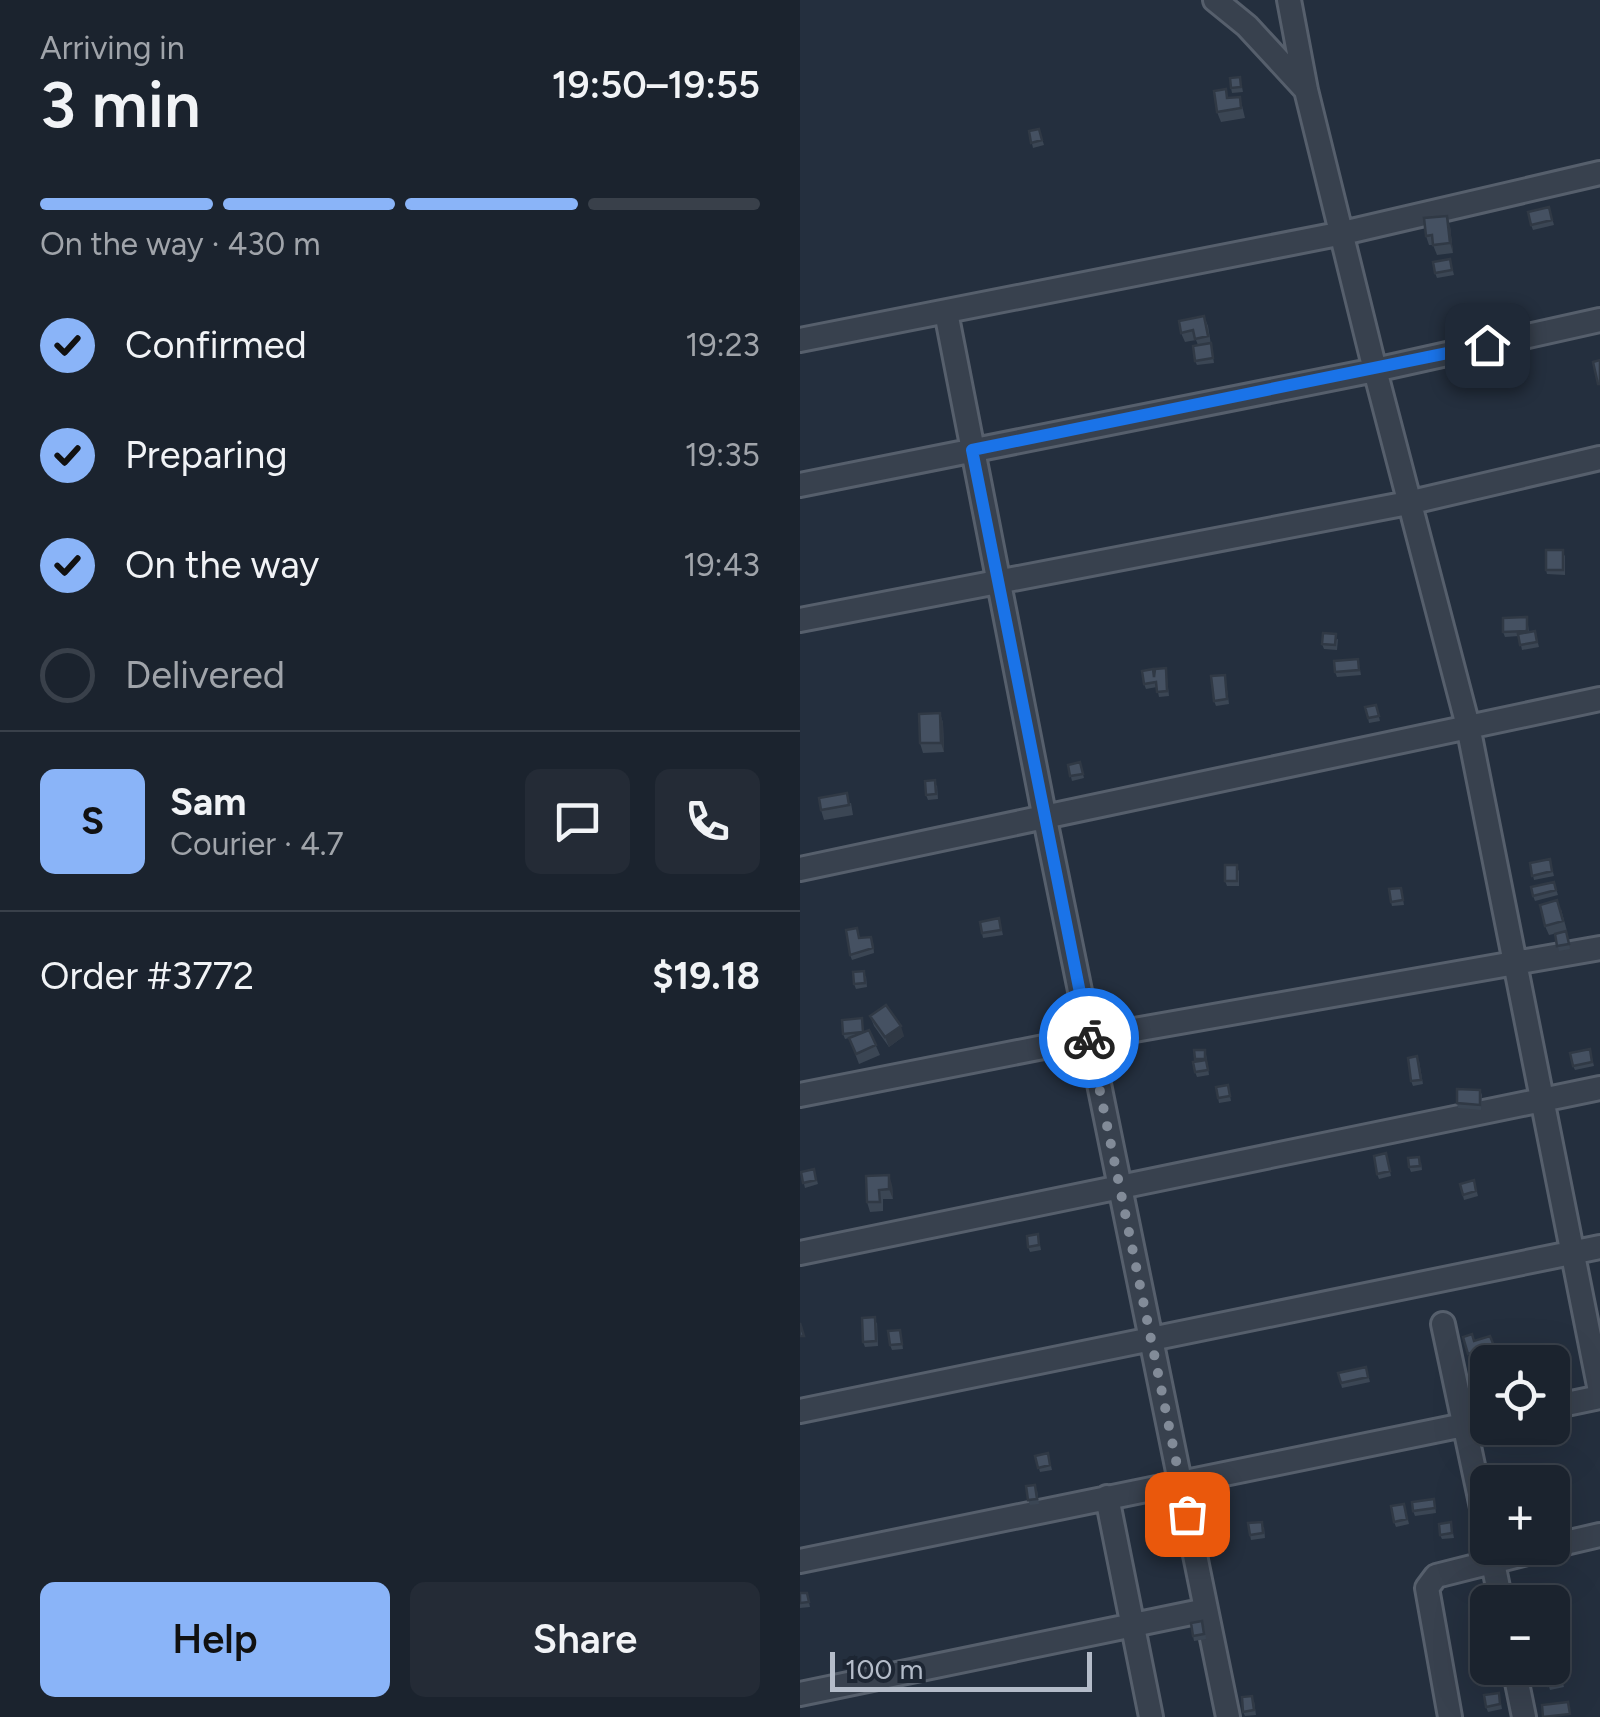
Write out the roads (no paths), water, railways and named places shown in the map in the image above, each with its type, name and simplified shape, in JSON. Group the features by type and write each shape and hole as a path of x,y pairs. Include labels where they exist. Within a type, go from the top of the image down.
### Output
{"street":[{"path":"1215,0 1246,26 1306,90"},
{"path":"1290,0 1306,90 1408,503 1468,726 1600,1394 1570,1402"},
{"path":"800,340 1343,233 1600,173"},
{"path":"946,312 1228,1717"},
{"path":"800,485 1375,370 1600,320"},
{"path":"800,620 1408,503 1600,458"},
{"path":"800,869 1600,700"},
{"path":"800,1095 1089,1038 1600,948"},
{"path":"800,1254 1600,1088"},
{"path":"800,1412 1600,1247"},
{"path":"1443,1324 1470,1405"},
{"path":"800,1561 1470,1424"},
{"path":"1106,1498 1151,1717"},
{"path":"1570,1542 1600,1534"},
{"path":"1450,1717 1427,1588 1436,1576 1470,1562"},
{"path":"800,1694 1206,1610"},
{"path":"1517,1685 1524,1717"}]}
